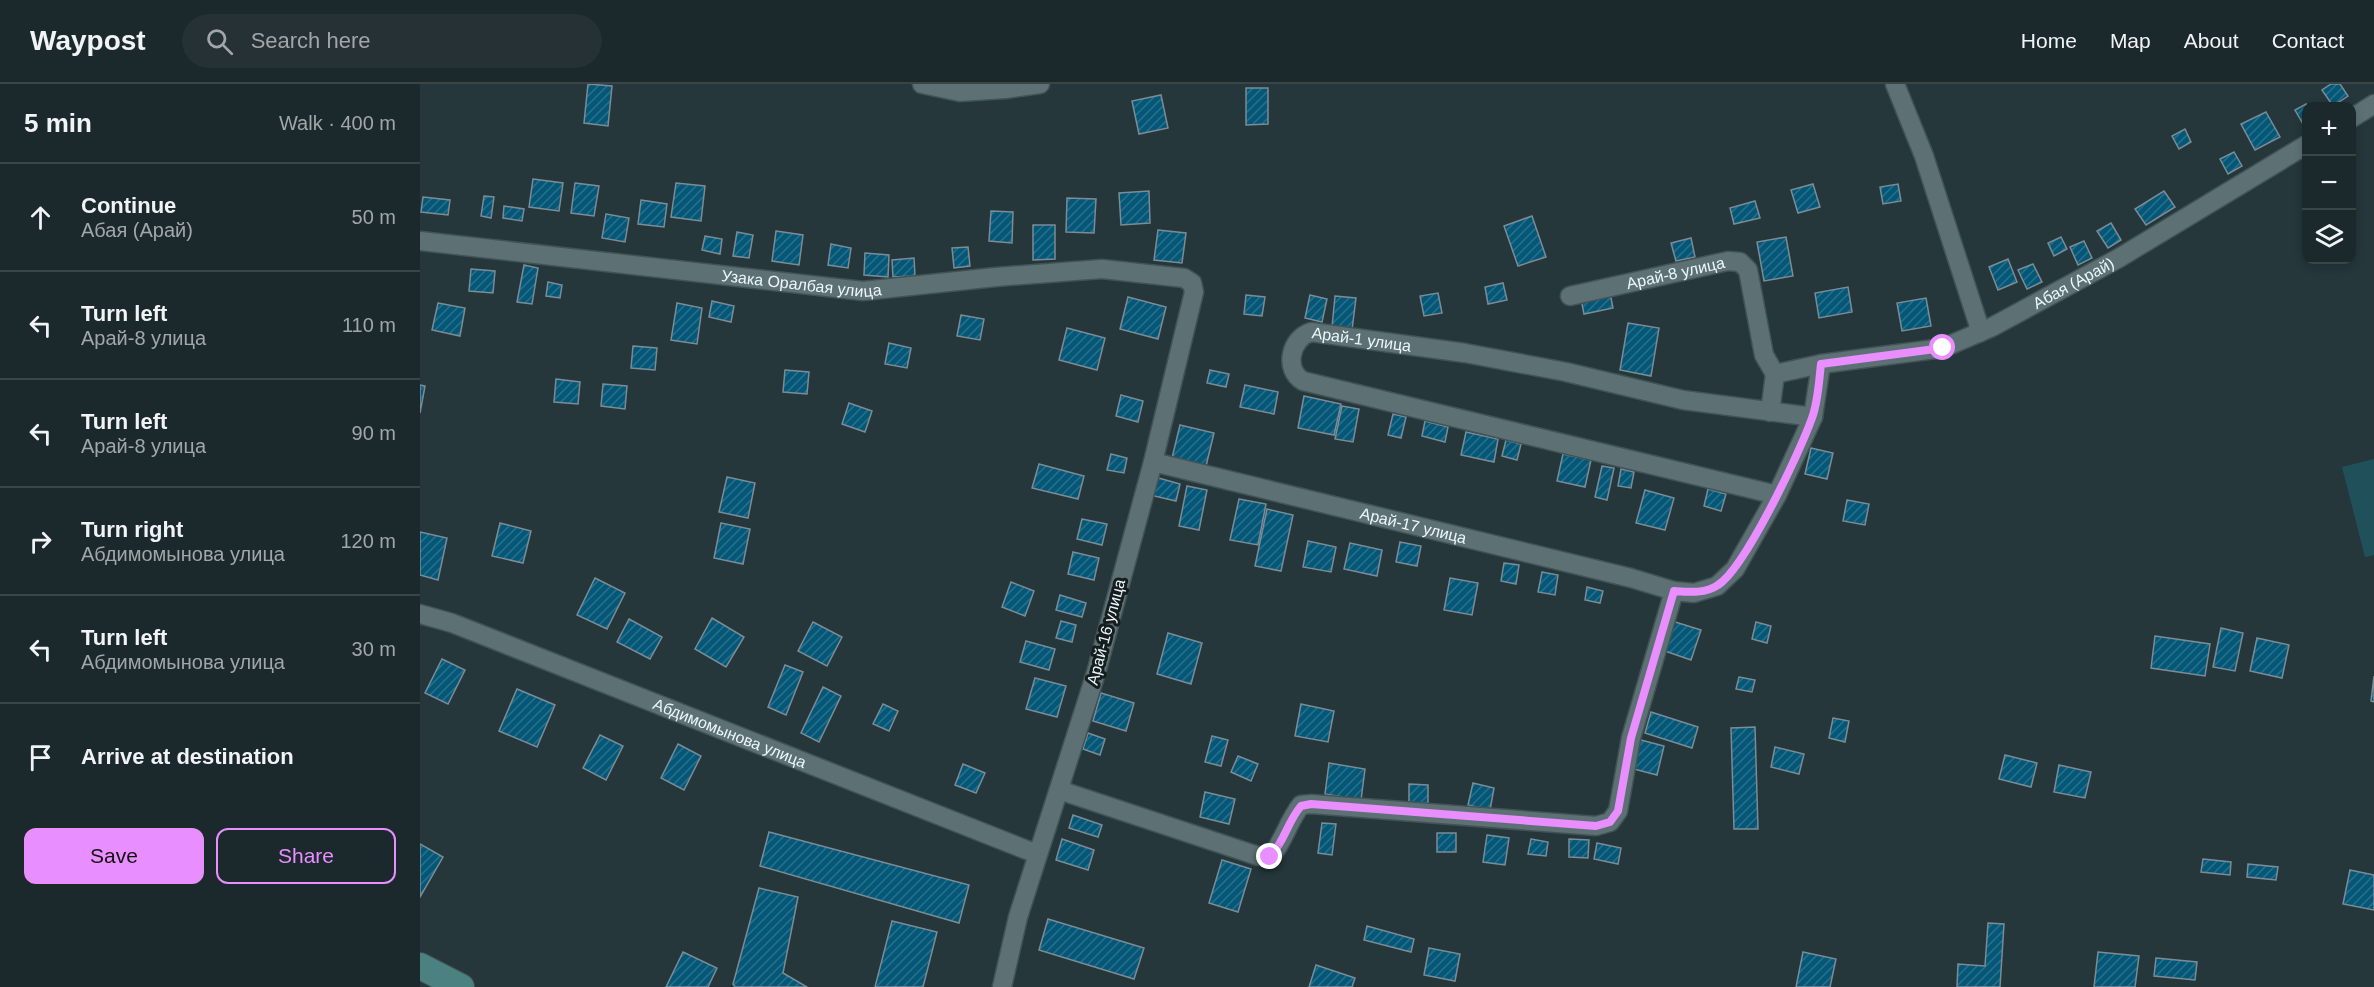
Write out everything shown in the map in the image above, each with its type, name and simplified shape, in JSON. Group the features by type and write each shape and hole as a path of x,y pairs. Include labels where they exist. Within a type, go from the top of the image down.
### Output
{"street":[{"path":"922,84 960,92 1040,84"},
{"path":"1895,84 1924,156 1978,323 1978,333"},
{"path":"2356,115 2374,104"},
{"name":"Абая (Арай)","path":"1821,364 1943,348 1978,333 2119,258 2302,148"},
{"name":"Узака Оралбая улица","path":"420,241 863,291 1102,269 1184,278"},
{"name":"Арай-8 улица","path":"1570,296 1728,261 1740,262 1748,270 1764,355 1775,374"},
{"name":"Арай-16 улица","path":"1002,987 1018,916 1096,673 1153,462 1194,292 1192,283 1184,278"},
{"name":"Арай-1 улица","path":"1777,495 1303,381 1296,377 1293,370 1292,350 1303,334 1311,332 1465,353 1566,372 1683,400 1813,417"},
{"path":"1059,790 1258,856 1270,857 1278,849 1295,813 1301,806 1311,804 1596,826 1610,822 1618,811 1631,738 1674,591 1694,593 1717,586 1735,569 1777,495 1813,417 1821,364 1775,374 1770,412"},
{"name":"Арай-17 улица","path":"1153,462 1631,578 1674,591"},
{"name":"Абдимомынова улица","path":"420,614 452,623 1037,854"},
{"path":"420,966 461,987"}],"shaded area":[{"path":"2374,459 2374,555 2365,557 2342,467"}],"building":[{"path":"588,84 612,86 608,126 584,123"},
{"path":"2331,84 2340,84 2348,96 2339,102 2330,102 2322,90"},
{"path":"1246,88 1268,88 1268,124 1246,125"},
{"path":"1161,95 1168,128 1139,134 1132,101"},
{"path":"2302,106 2302,122 2295,110"},
{"path":"2266,112 2280,137 2255,150 2241,124"},
{"path":"2185,129 2191,142 2179,149 2172,136"},
{"path":"2234,152 2242,166 2228,174 2220,159"},
{"path":"533,179 563,183 559,211 529,207"},
{"path":"575,183 599,186 594,216 571,213"},
{"path":"676,183 705,186 701,221 671,217"},
{"path":"1813,184 1820,207 1798,213 1791,190"},
{"path":"1898,184 1901,201 1883,204 1880,187"},
{"path":"1149,191 1150,223 1121,225 1119,193"},
{"path":"2164,191 2175,207 2146,225 2135,209"},
{"path":"484,196 494,197 491,218 481,216"},
{"path":"423,197 450,200 448,215 421,212"},
{"path":"1067,198 1096,199 1094,233 1066,232"},
{"path":"641,200 667,204 664,227 638,224"},
{"path":"1755,201 1760,218 1734,224 1730,208"},
{"path":"504,206 524,209 522,221 503,218"},
{"path":"991,211 1013,212 1012,243 989,241"},
{"path":"606,214 629,218 625,242 602,238"},
{"path":"1532,216 1546,257 1518,266 1504,226"},
{"path":"2111,223 2121,240 2108,248 2097,231"},
{"path":"1033,225 1055,225 1055,259 1033,260"},
{"path":"1158,230 1186,233 1182,263 1154,260"},
{"path":"776,231 803,235 799,265 772,261"},
{"path":"737,232 753,235 749,258 733,256"},
{"path":"705,236 722,239 720,254 702,250"},
{"path":"1786,237 1793,276 1764,281 1757,242"},
{"path":"2061,237 2067,249 2054,256 2048,243"},
{"path":"1691,238 1695,257 1676,261 1671,243"},
{"path":"2084,241 2092,258 2078,265 2070,247"},
{"path":"831,244 851,248 848,268 828,265"},
{"path":"968,247 970,266 954,268 952,248"},
{"path":"865,253 889,255 888,277 864,275"},
{"path":"914,258 915,276 893,277 892,260"},
{"path":"2008,259 2017,282 1998,290 1989,267"},
{"path":"2033,264 2042,282 2027,289 2018,270"},
{"path":"524,265 538,268 532,304 517,302"},
{"path":"471,269 495,271 493,293 469,291"},
{"path":"548,282 562,285 560,298 546,296"},
{"path":"1503,283 1507,300 1488,304 1485,287"},
{"path":"1848,287 1852,312 1819,318 1815,293"},
{"path":"1438,293 1442,313 1424,316 1420,296"},
{"path":"1610,293 1613,308 1584,314 1581,299"},
{"path":"1246,295 1265,297 1262,316 1244,314"},
{"path":"1310,295 1327,299 1322,322 1305,318"},
{"path":"1335,296 1356,298 1352,330 1332,327"},
{"path":"1128,297 1166,307 1158,339 1120,329"},
{"path":"1926,298 1931,326 1902,331 1897,303"},
{"path":"712,301 734,306 731,322 709,317"},
{"path":"438,303 465,308 460,336 432,330"},
{"path":"677,303 702,308 697,344 671,340"},
{"path":"961,315 984,319 980,340 957,336"},
{"path":"1628,323 1659,328 1651,376 1620,370"},
{"path":"1067,328 1105,338 1097,370 1059,360"},
{"path":"889,343 911,348 907,368 885,364"},
{"path":"633,346 657,348 655,370 631,368"},
{"path":"785,370 809,372 807,394 783,392"},
{"path":"1210,370 1229,374 1226,387 1207,383"},
{"path":"556,379 580,382 578,404 554,402"},
{"path":"603,384 627,386 625,409 601,406"},
{"path":"420,385 425,386 420,413"},
{"path":"1245,385 1278,392 1274,414 1240,407"},
{"path":"1121,395 1143,401 1138,422 1116,416"},
{"path":"1304,396 1341,404 1334,435 1298,428"},
{"path":"849,403 872,411 865,432 842,424"},
{"path":"1342,406 1359,409 1353,442 1335,439"},
{"path":"1393,414 1406,417 1401,438 1388,435"},
{"path":"1425,421 1448,427 1445,442 1422,436"},
{"path":"1180,425 1214,433 1206,466 1172,458"},
{"path":"1466,432 1498,439 1494,462 1461,455"},
{"path":"1506,440 1521,444 1517,460 1502,456"},
{"path":"1811,448 1833,453 1827,479 1805,474"},
{"path":"1111,454 1127,458 1124,473 1107,470"},
{"path":"1563,454 1591,460 1585,487 1557,481"},
{"path":"1039,464 1084,476 1078,499 1032,488"},
{"path":"1602,466 1614,468 1607,500 1595,497"},
{"path":"1621,469 1634,472 1631,488 1618,486"},
{"path":"727,477 755,483 748,518 719,512"},
{"path":"1155,477 1180,484 1176,501 1150,495"},
{"path":"1187,486 1207,490 1199,530 1179,526"},
{"path":"1708,489 1726,494 1721,511 1704,506"},
{"path":"1645,490 1674,498 1665,530 1636,523"},
{"path":"1239,499 1266,504 1258,545 1230,540"},
{"path":"1847,500 1869,504 1865,525 1843,521"},
{"path":"1267,509 1293,515 1281,571 1255,566"},
{"path":"1082,519 1107,524 1102,545 1077,539"},
{"path":"500,523 531,531 523,563 492,556"},
{"path":"721,523 750,529 743,564 714,558"},
{"path":"420,532 447,538 438,580 420,575"},
{"path":"1308,541 1336,547 1331,572 1303,567"},
{"path":"1400,542 1421,546 1417,566 1396,562"},
{"path":"1350,543 1382,550 1377,576 1344,569"},
{"path":"1073,552 1099,558 1094,580 1068,574"},
{"path":"1504,563 1519,565 1516,584 1501,581"},
{"path":"1542,572 1558,575 1555,595 1538,592"},
{"path":"595,578 625,593 607,629 577,615"},
{"path":"1450,578 1478,583 1472,615 1444,610"},
{"path":"1011,582 1034,591 1025,616 1002,607"},
{"path":"1587,587 1603,591 1600,603 1585,600"},
{"path":"1060,595 1086,603 1082,617 1056,610"},
{"path":"712,618 744,637 726,667 695,649"},
{"path":"629,619 662,637 650,659 617,642"},
{"path":"1061,621 1076,625 1072,642 1056,638"},
{"path":"1672,621 1701,630 1691,660 1662,650"},
{"path":"813,622 842,637 827,666 798,651"},
{"path":"1756,622 1771,626 1767,643 1752,639"},
{"path":"2221,628 2243,633 2235,671 2213,667"},
{"path":"1168,633 1202,643 1191,684 1157,674"},
{"path":"2155,636 2210,644 2205,676 2151,668"},
{"path":"2257,638 2289,645 2282,678 2250,671"},
{"path":"1026,641 1055,649 1049,670 1020,662"},
{"path":"442,659 465,670 448,704 425,693"},
{"path":"785,665 803,672 786,715 768,707"},
{"path":"2374,676 2374,702 2371,701"},
{"path":"1739,677 1755,680 1752,692 1736,689"},
{"path":"1035,678 1066,686 1057,717 1026,709"},
{"path":"823,687 841,696 819,742 801,733"},
{"path":"517,689 555,705 537,747 499,731"},
{"path":"1101,693 1134,703 1126,731 1093,721"},
{"path":"883,704 898,711 889,731 873,724"},
{"path":"1301,704 1334,711 1328,742 1295,736"},
{"path":"1651,712 1698,727 1692,748 1645,733"},
{"path":"1833,718 1849,721 1845,742 1829,738"},
{"path":"1755,727 1758,829 1734,829 1731,728"},
{"path":"1088,733 1105,739 1100,755 1083,749"},
{"path":"600,735 623,746 606,780 583,768"},
{"path":"1212,736 1228,740 1221,766 1205,762"},
{"path":"1637,739 1664,746 1657,775 1630,768"},
{"path":"678,744 701,756 684,790 661,778"},
{"path":"1775,747 1804,754 1799,774 1771,767"},
{"path":"2005,755 2037,763 2031,787 1999,779"},
{"path":"1238,756 1258,764 1251,781 1231,772"},
{"path":"1329,763 1365,769 1361,800 1325,794"},
{"path":"963,764 985,773 976,793 955,785"},
{"path":"2059,765 2091,772 2085,798 2054,792"},
{"path":"1473,783 1494,788 1490,810 1468,805"},
{"path":"1409,784 1428,785 1428,803 1409,803"},
{"path":"1205,792 1235,799 1229,824 1200,817"},
{"path":"1073,815 1102,825 1098,837 1069,828"},
{"path":"1322,823 1336,824 1332,855 1318,853"},
{"path":"769,832 969,885 959,923 760,866"},
{"path":"1437,833 1456,833 1456,852 1437,852"},
{"path":"1487,835 1509,838 1505,865 1483,862"},
{"path":"1062,839 1094,850 1088,870 1056,860"},
{"path":"1531,839 1548,842 1546,856 1528,854"},
{"path":"1569,839 1589,840 1588,858 1569,857"},
{"path":"1597,843 1621,848 1618,864 1594,859"},
{"path":"420,844 443,857 420,897"},
{"path":"2203,859 2231,862 2230,875 2201,872"},
{"path":"1222,860 1251,869 1238,912 1209,903"},
{"path":"2248,864 2278,867 2276,880 2247,877"},
{"path":"2350,870 2374,875 2374,910 2343,904"},
{"path":"759,888 798,897 783,973 807,987 735,987 733,984"},
{"path":"1048,919 1144,948 1134,979 1039,950"},
{"path":"892,921 937,932 923,987 875,987"},
{"path":"1988,923 2004,924 2000,987 1957,987 1958,964 1985,966"},
{"path":"1367,926 1414,939 1411,952 1364,940"},
{"path":"1429,948 1460,954 1455,981 1424,975"},
{"path":"683,952 717,968 708,987 666,987"},
{"path":"1803,952 1836,959 1830,987 1796,987"},
{"path":"2098,952 2139,956 2135,987 2094,987"},
{"path":"2156,958 2197,962 2195,980 2154,976"},
{"path":"1316,965 1355,978 1352,987 1309,987"}],"route":[{"path":"1270,857 1278,849 1295,813 1301,806 1311,804 1596,826 1610,822 1618,811 1631,738 1674,591 1694,593 1717,586 1735,569 1777,495 1813,417 1821,364 1943,348"}]}
